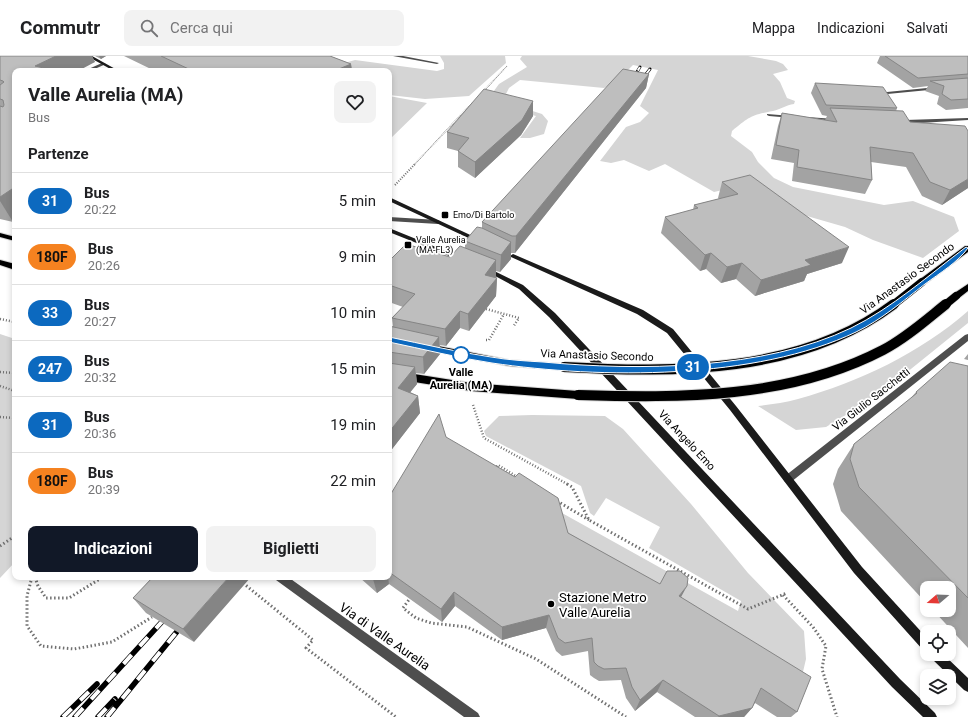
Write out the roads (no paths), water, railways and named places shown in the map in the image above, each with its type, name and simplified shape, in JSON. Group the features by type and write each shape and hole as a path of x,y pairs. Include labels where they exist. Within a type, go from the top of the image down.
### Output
{"main road":[{"path":"89,56 111,68"},
{"path":"392,200 480,242"},
{"name":"Via Angelo Emo","path":"392,231 473,264 503,277 521,287 552,315 896,683 931,717"},
{"path":"0,235 12,238"},
{"name":"Via Anastasio Secondo","path":"419,346 504,362 564,368 627,370 734,363 774,357 815,345 853,330 888,309 968,248"},
{"path":"513,256 640,312 666,328 688,350 858,570 920,638"},
{"path":"0,262 12,266"},
{"path":"392,374 471,387 578,395 638,397 721,393 762,388 812,377 847,366 884,349 911,332 968,287"},
{"path":"942,661 968,686"}],"street":[{"path":"395,56 437,62"},
{"path":"94,68 104,64"},
{"path":"874,94 946,87"},
{"path":"769,115 797,117"},
{"path":"804,118 842,121"},
{"path":"898,122 968,119"},
{"path":"392,220 438,222"},
{"name":"Via Giulio Sacchetti","path":"788,479 968,337"},
{"name":"Via di Valle Aurelia","path":"284,580 474,717"}],"railway":[{"path":"632,80 640,67"},
{"path":"640,82 650,69"},
{"path":"75,717 169,614"},
{"path":"107,717 184,623"},
{"path":"63,717 97,684"},
{"path":"98,717 115,699"}],"place":[{"name":"Emo/Di Bartolo","path":"445,215"},
{"name":"Valle Aurelia (MA-FL3)","path":"408,245"},
{"name":"Valle Aurelia (MA)","path":"461,355"},
{"name":"Stazione Metro Valle Aurelia","path":"551,604"}]}
